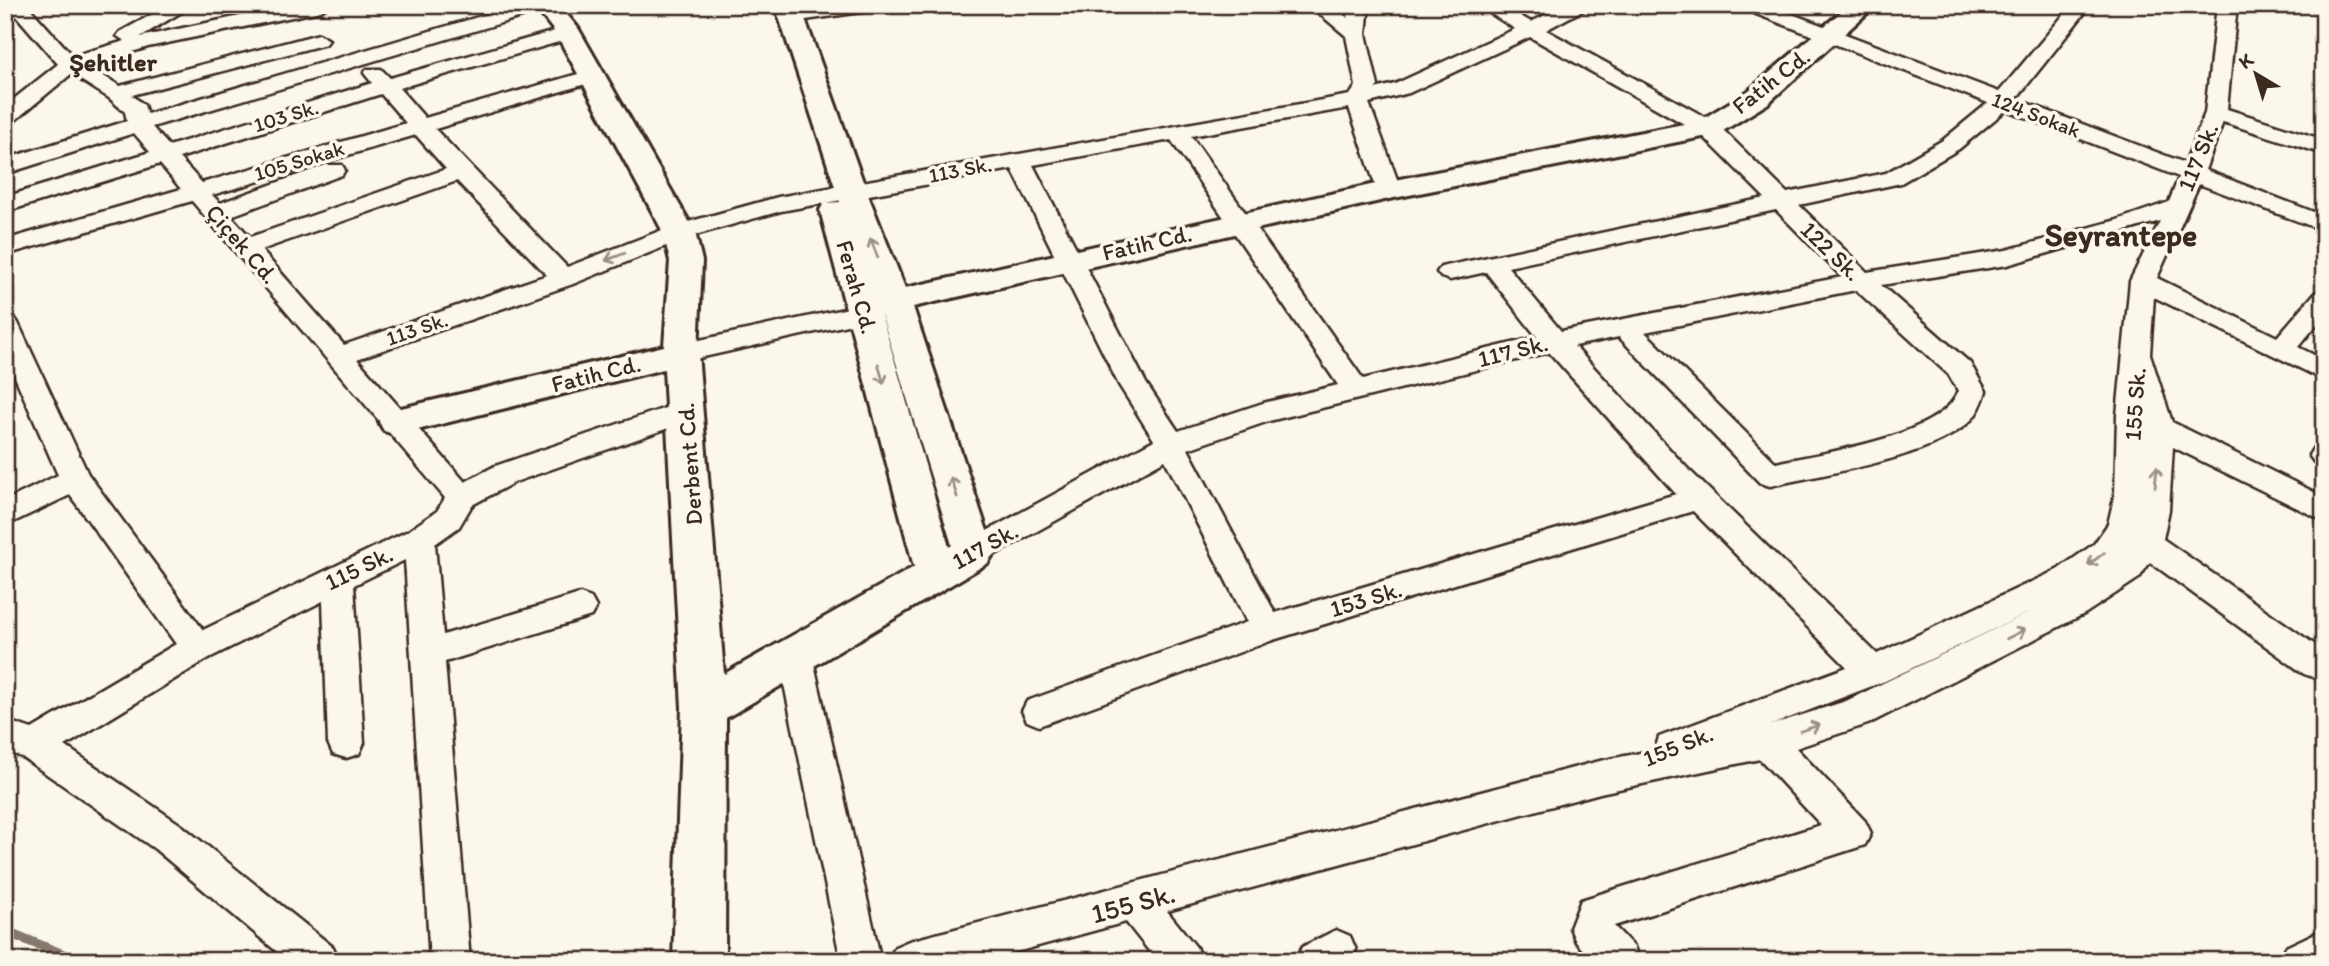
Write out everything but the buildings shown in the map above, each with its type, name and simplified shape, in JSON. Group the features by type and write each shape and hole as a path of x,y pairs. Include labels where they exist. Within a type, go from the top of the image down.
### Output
{"street":[{"name":"Çiçek Cd.","path":"16,5 70,65 117,93 165,154 461,496"},
{"path":"5,117 70,65 184,5"},
{"path":"5,167 137,117 543,5"},
{"name":"Derbent Cd.","path":"543,5 569,33 678,233 686,261 681,353 687,411 704,708 699,961"},
{"path":"781,9 869,5"},
{"path":"1318,5 1356,34"},
{"path":"1359,5 1356,34 1367,86 1357,100 1390,190"},
{"name":"122 Sk.","path":"1486,5 1707,128 1861,281 1960,369 1972,391 1964,411 1940,429 1899,444 1770,475 1624,327"},
{"name":"113 Sk.","path":"339,356 564,278 678,233 778,204 1357,100 1402,89 1583,5"},
{"name":"124 Sokak","path":"1750,5 1826,37 2324,224"},
{"name":"Fatih Cd.","path":"397,422 1240,222 1707,128 1757,98 1864,5"},
{"path":"1450,272 1893,178 1931,160 1989,117 2036,68 2082,5"},
{"name":"117 Sk.","path":"704,708 936,573 1171,444 1263,414 1552,342 1861,281 2007,257 2126,225 2179,206 2216,113 2227,5"},
{"path":"146,25 316,6"},
{"name":"Ferah Cd.","path":"781,9 879,307 974,552"},
{"path":"137,117 144,84 146,25"},
{"name":"103 Sk.","path":"5,205 387,85 569,33"},
{"path":"117,93 319,40"},
{"path":"358,58 387,85 461,172 564,278"},
{"name":"105 Sokak","path":"5,248 592,76"},
{"path":"2216,113 2324,147"},
{"path":"1176,131 1355,390"},
{"path":"1018,159 1073,260 1133,385 1171,444 1267,629"},
{"path":"216,213 342,167"},
{"path":"246,247 461,172"},
{"path":"2137,355 2143,281 2179,206"},
{"path":"1493,265 1552,342 1696,499 1873,671"},
{"path":"2143,281 2324,371"},
{"path":"2282,349 2324,299"},
{"name":"Ferah Cd.","path":"879,307 936,573"},
{"path":"6,327 75,479 197,648"},
{"name":"155 Sk.","path":"909,961 1600,777 1767,742 1856,713 2075,604 2128,569 2146,543 2154,510 2160,428 2137,355"},
{"name":"155 Sk.","path":"1600,777 1873,671 2068,579 2105,553 2123,526 2130,494 2131,415 2137,355"},
{"name":"115 Sk.","path":"20,740 197,648 419,539 448,519 461,496 505,474 687,411"},
{"path":"2160,428 2324,510"},
{"path":"5,515 75,479"},
{"name":"153 Sk.","path":"1040,711 1267,629 1696,499"},
{"path":"419,539 450,961"},
{"path":"2146,543 2316,664"},
{"path":"338,578 346,743"},
{"path":"428,653 580,607"},
{"path":"795,655 861,961"},
{"path":"20,740 169,837 319,961"},
{"path":"1620,961 1590,928 1595,913 1852,833 1767,742"},
{"path":"1135,902 1182,961"},
{"path":"2301,961 2324,948"}],"waterway":[{"path":"5,931 79,961"}],"district":[{"name":"Şehitler","path":"113,62"},
{"name":"Seyrantepe","path":"2121,235"}]}
